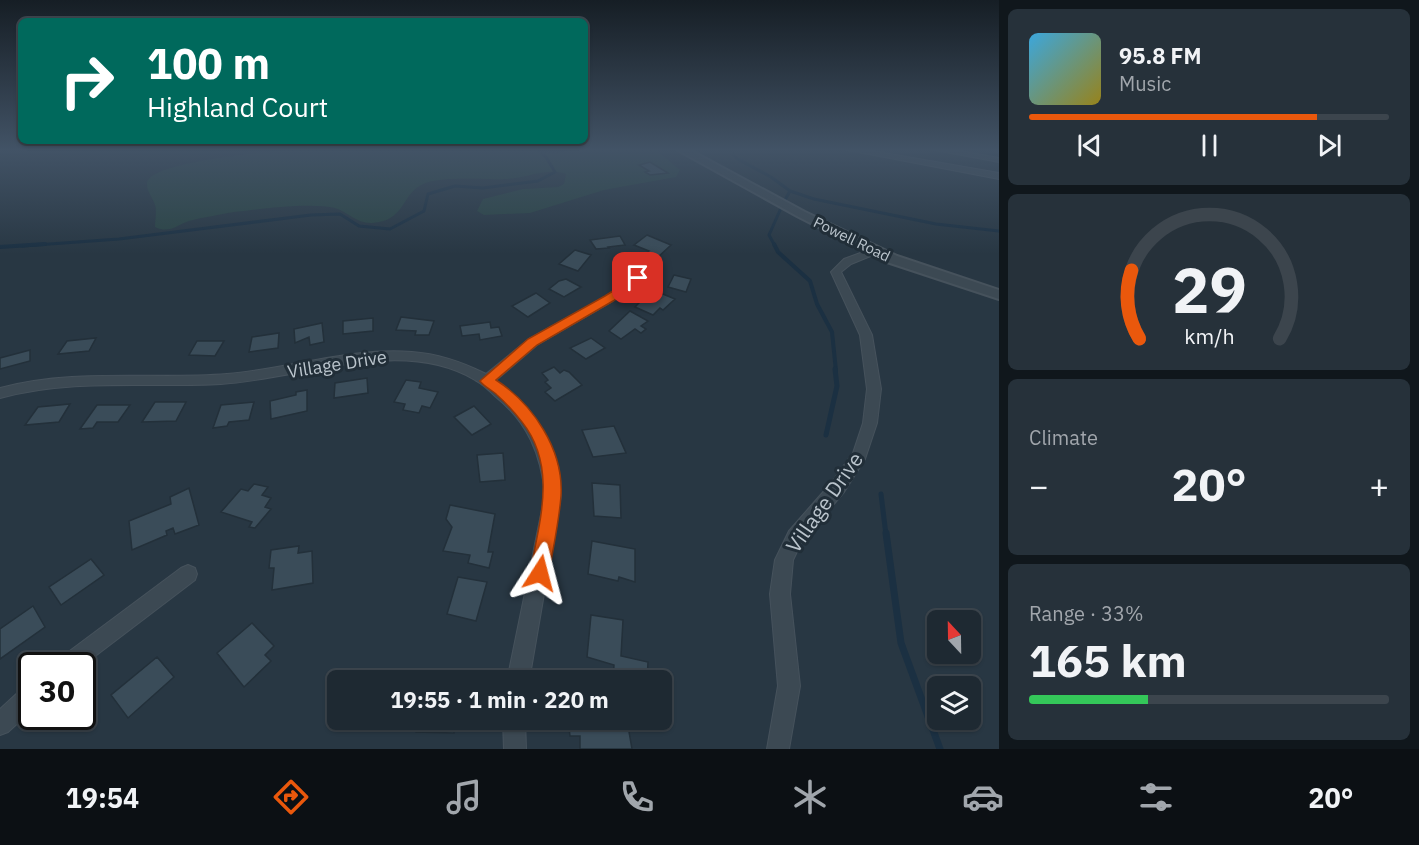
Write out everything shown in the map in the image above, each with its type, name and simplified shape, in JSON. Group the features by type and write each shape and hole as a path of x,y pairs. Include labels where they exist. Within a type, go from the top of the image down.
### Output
{"street":[{"name":"Powell Road","path":"747,184 874,251 999,295"},
{"name":"Village Drive","path":"778,749 783,733 789,686 780,594 784,560 795,537 838,487 860,455 870,423 874,389 866,335 836,272 839,266 874,251"},
{"path":"486,381 532,342 609,299 638,278"},
{"name":"Village Drive","path":"0,393 57,380 136,381 263,376 313,365 390,354 446,363 470,371 502,391 529,420 545,447 551,468 553,495 520,670"},
{"path":"85,652 188,574"},
{"path":"0,724 18,708"},
{"path":"514,730 515,749"}],"green space":[{"path":"147,184 424,184 410,195 391,218 372,223 357,220 335,208 299,206 234,212 189,221 165,230 155,227 156,207"},
{"path":"564,184 637,184 604,190 530,213 484,215 477,211 483,199 523,189 558,187"}],"building":[{"path":"647,235 671,245 657,258 645,254 649,251 634,245"},
{"path":"620,236 625,245 609,248 596,249 590,240"},
{"path":"575,250 591,255 578,271 559,264"},
{"path":"674,275 691,279 686,292 668,287"},
{"path":"566,279 581,287 564,297 549,289 559,281"},
{"path":"658,292 675,299 663,310 660,308 653,315 635,307 642,300 646,302"},
{"path":"536,293 550,303 528,317 512,306"},
{"path":"630,311 648,321 641,326 646,329 641,333 635,329 621,339 609,331"},
{"path":"401,317 434,321 429,335 415,335 416,331 396,330"},
{"path":"373,318 373,331 343,334 343,321"},
{"path":"490,322 491,328 499,327 502,336 480,340 479,334 462,336 460,326"},
{"path":"322,323 324,342 310,345 309,337 295,343 294,329"},
{"path":"279,333 278,348 249,352 252,337"},
{"path":"96,338 89,351 58,354 67,341"},
{"path":"591,338 605,348 586,359 570,348"},
{"path":"197,341 224,341 215,356 189,355"},
{"path":"30,350 30,361 0,369 0,358"},
{"path":"554,367 560,373 564,370 569,372 582,385 555,401 545,392 551,388 545,382 548,380 542,373"},
{"path":"367,378 368,393 334,398 335,383"},
{"path":"406,380 421,382 419,388 438,392 430,408 422,406 419,413 403,410 405,404 394,402"},
{"path":"307,390 307,411 271,419 270,401"},
{"path":"155,402 186,402 176,421 142,422"},
{"path":"254,402 249,420 229,422 227,426 213,428 221,405"},
{"path":"70,404 59,422 25,425 38,407"},
{"path":"97,405 130,405 118,422 97,422 93,428 80,429"},
{"path":"474,406 491,424 472,435 454,417"},
{"path":"614,426 626,453 593,457 582,430"},
{"path":"503,453 505,480 480,482 477,455"},
{"path":"592,483 620,485 621,518 594,516"},
{"path":"254,484 268,487 262,495 271,498 265,507 271,509 255,528 249,527 252,522 221,512 241,489 248,491"},
{"path":"189,488 199,525 175,534 173,528 166,531 167,535 132,550 129,521 171,504 170,497"},
{"path":"450,505 495,514 488,552 493,552 489,568 468,563 470,555 443,551 452,527 446,519"},
{"path":"592,541 635,549 635,582 619,577 618,581 588,574"},
{"path":"299,546 298,553 312,551 313,583 272,590 274,568 269,568 271,550"},
{"path":"91,559 104,575 61,605 49,587"},
{"path":"458,577 487,582 476,621 447,614"},
{"path":"33,606 45,627 0,659 0,629"},
{"path":"591,615 623,620 621,656 648,662 648,670 614,670 614,665 587,657"},
{"path":"252,623 274,646 265,655 271,661 244,687 217,653"},
{"path":"157,657 174,677 128,718 111,695"},
{"path":"416,730 454,730 454,733 416,732"},
{"path":"569,730 629,730 632,749 580,749 580,736 570,736"}],"waterway":[{"path":"22,246 119,239 311,215 340,214 359,226 390,229 424,211 428,194 455,186 483,188 515,184"},
{"path":"780,184 790,191"},
{"path":"785,200 790,191"},
{"path":"790,191 814,199 936,224 999,231"},
{"path":"775,246 769,235 781,208"},
{"path":"0,247 45,244"},
{"path":"775,246 778,252 810,281 817,304 832,332 836,371"},
{"path":"826,435 837,386 835,369"},
{"path":"881,494 886,535"},
{"path":"886,533 901,643 940,749"}],"route":[{"path":"540,573 553,495 551,468 545,447 529,420 502,391 486,381 532,342 609,299 638,278"}]}
